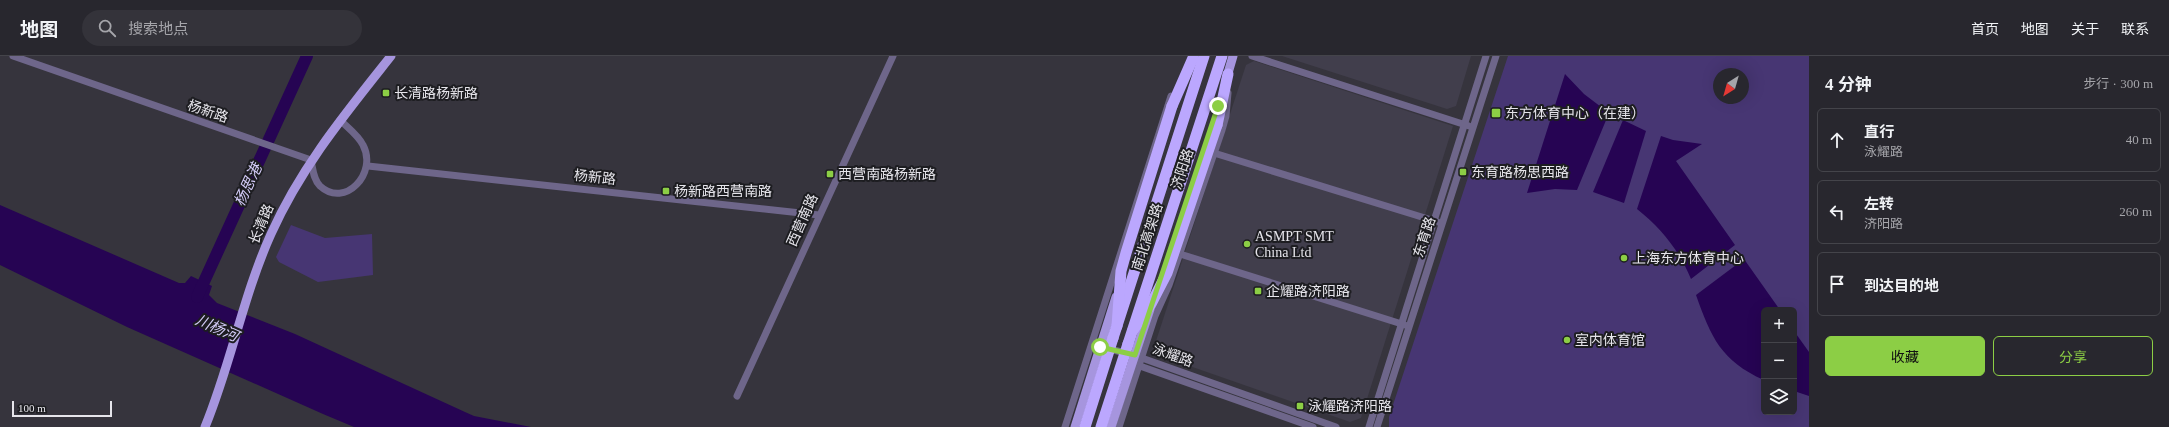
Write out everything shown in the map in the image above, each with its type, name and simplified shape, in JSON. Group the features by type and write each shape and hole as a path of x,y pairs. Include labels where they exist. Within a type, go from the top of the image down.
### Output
{"highway":[{"name":"南北高架路","path":"1101,427 1222,56"},
{"name":"南北高架路","path":"1085,427 1117,326 1197,57"},
{"path":"1117,326 1122,271 1126,253 1172,106 1197,57"},
{"path":"1133,330 1151,304 1166,273 1217,125 1228,74"}],"main road":[{"name":"长清路","path":"205,427 270,236 293,188 340,120 391,56"},
{"name":"济阳路","path":"1111,427 1135,363 1233,56"},
{"name":"济阳路","path":"1075,427 1100,347 1197,57"}],"street":[{"name":"杨新路","path":"13,56 311,160"},
{"name":"西营南路","path":"737,396 893,56"},
{"path":"1252,56 1469,126"},
{"name":"东育路","path":"1469,126 1486,56"},
{"name":"东育路","path":"1369,427 1469,126 1496,56"},
{"path":"1065,427 1109,296 1119,253 1166,105 1197,57"},
{"path":"1119,427 1135,363 1169,285 1226,116 1228,74"},
{"path":"311,160 315,178 320,186 329,191 339,192 348,190 358,185 368,166 367,154 363,144 340,120"},
{"path":"1214,153 1438,222"},
{"name":"杨新路","path":"368,166 819,215"},
{"name":"东育路","path":"1377,427 1409,326 1438,222"},
{"path":"1180,254 1409,326"},
{"name":"泳耀路","path":"1100,347 1135,363 1313,427"},
{"name":"泳耀路","path":"1135,363 1336,427"}],"shaded area":[{"path":"1282,56 1471,56 1456,106 1447,109"},
{"name":"上海东方体育中心","path":"1508,56 1809,56 1809,427 1389,427 1389,417"},
{"path":"1254,61 1453,126 1361,418 1350,422 1161,356 1156,341 1246,65"},
{"path":"291,225 325,238 372,234 373,275 318,282 279,262 276,257"}],"water":[{"path":"1565,74 1584,94 1609,113 1577,190 1555,189 1527,193"},
{"path":"1623,120 1646,131 1624,203 1593,192"},
{"path":"1661,136 1673,140 1702,144 1676,161 1735,245 1691,279 1675,249 1654,224 1637,209"},
{"name":"川杨河","path":"0,205 179,283 185,283 191,276 212,286 209,295 217,303 295,334 474,416 531,427 354,427 127,327 0,265"},
{"path":"1744,259 1778,307 1761,307 1761,379 1737,365 1720,346 1707,323 1696,295"},
{"path":"1797,335 1809,352 1809,396 1797,392"}],"waterway":[{"name":"杨思港","path":"197,297 307,56"}],"place":[{"name":"长清路杨新路","path":"386,93"},
{"name":"东方体育中心（在建）","path":"1496,113"},
{"name":"东育路杨思西路","path":"1463,172"},
{"name":"西营南路杨新路","path":"830,174"},
{"name":"杨新路西营南路","path":"666,191"},
{"name":"ASMPT SMT China Ltd","path":"1247,244"},
{"name":"上海东方体育中心","path":"1624,258"},
{"name":"企耀路济阳路","path":"1258,291"},
{"name":"室内体育馆","path":"1567,340"},
{"name":"泳耀路济阳路","path":"1300,406"}],"route":[{"path":"1100,347 1135,355 1218,106"}]}
